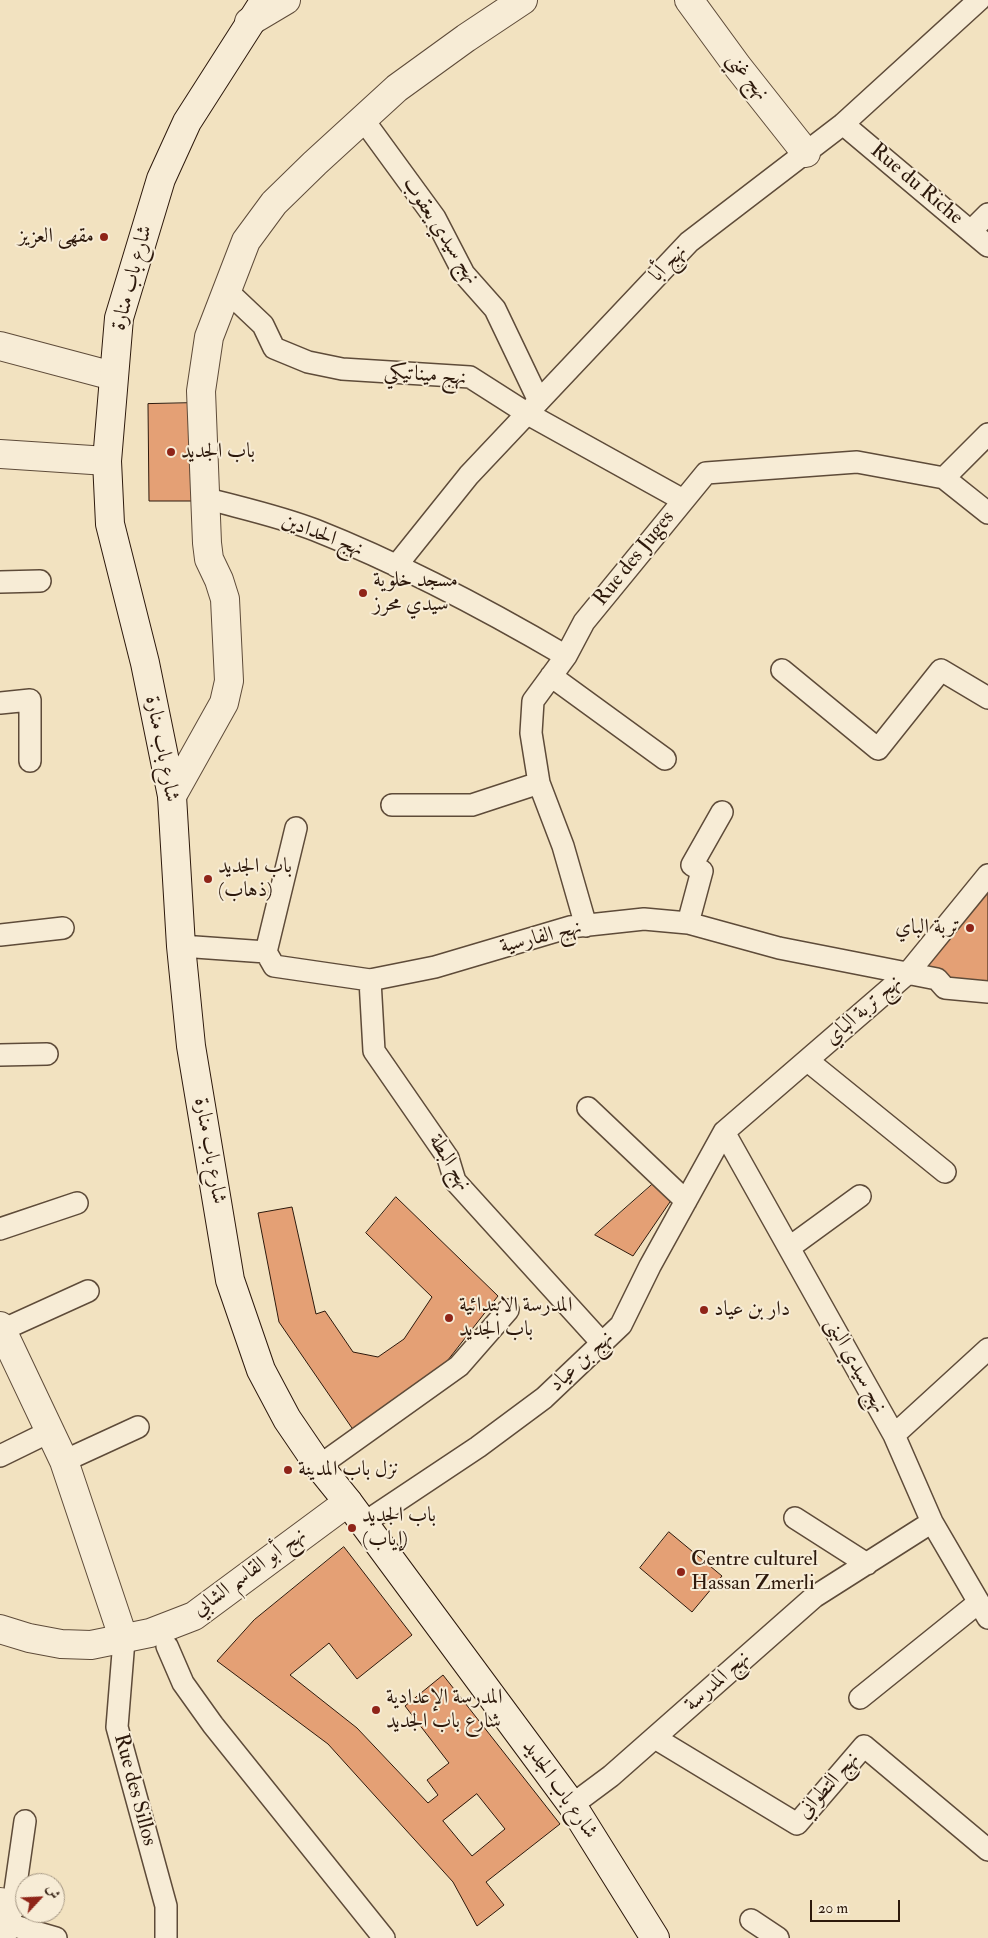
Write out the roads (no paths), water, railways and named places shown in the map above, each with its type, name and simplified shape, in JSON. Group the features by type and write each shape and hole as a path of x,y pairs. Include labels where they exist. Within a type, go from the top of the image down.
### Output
{"street":[{"name":"شارع باب منارة","path":"265,0 249,22 187,122 161,179 119,318 107,461 110,524 144,663 172,796 181,946 191,1046 230,1280 261,1370 287,1418 319,1466 356,1513"},
{"path":"249,22 286,0"},
{"path":"172,796 224,703 229,681 225,598 220,580 209,559 201,392 209,337 246,241 274,203 362,118 397,88 523,0"},
{"name":"نهج غني","path":"689,0 738,67 806,152"},
{"name":"نهج أبا","path":"396,566 469,475 689,242 843,124 979,0"},
{"name":"نهج سيدي يعقوب","path":"362,118 435,218 464,274 495,309 534,407"},
{"name":"Rue du Riche","path":"843,124 988,246"},
{"path":"971,231 988,214"},
{"name":"نهج ميناتيكي","path":"226,290 263,325 274,348 308,362 342,369 470,377 534,407 683,500"},
{"path":"0,346 113,376"},
{"path":"944,478 988,434"},
{"path":"0,454 107,461"},
{"name":"Rue des Juges","path":"586,926 563,846 539,783 531,733 533,701 566,656 584,622 706,474 858,462 944,478 988,513"},
{"name":"نهج الحدادين","path":"205,498 313,530 396,566 520,629 566,656"},
{"path":"0,582 40,581"},
{"path":"782,670 878,749 941,670 988,698"},
{"path":"551,676 665,759"},
{"path":"0,703 30,700 30,761"},
{"path":"392,805 472,805 539,783"},
{"path":"688,923 702,872 692,865 722,812"},
{"path":"181,946 266,952 296,828"},
{"name":"نهج تربة الباي","path":"724,1132 908,973 988,875"},
{"name":"نهج الفارسية","path":"266,952 274,966 370,980 435,967 570,927 644,919 688,923 779,948 937,979 945,988 988,992"},
{"path":"0,935 63,928"},
{"name":"نهج البطة","path":"370,980 374,1051 448,1158 455,1181 602,1343"},
{"path":"0,1055 47,1054"},
{"path":"808,1061 944,1172"},
{"path":"588,1108 686,1201"},
{"name":"نهج بن عياد","path":"356,1513 478,1447 544,1398 621,1325 650,1266 724,1132"},
{"name":"نهج سيدي البنى","path":"724,1132 894,1435 932,1522 983,1611 860,1698"},
{"path":"790,1247 860,1196"},
{"path":"0,1229 77,1203"},
{"path":"88,1291 1,1328 64,1461 124,1640"},
{"path":"319,1466 459,1366 508,1310"},
{"path":"894,1435 988,1349"},
{"path":"64,1461 138,1427"},
{"path":"0,1456 49,1432"},
{"name":"نهج أبو القاسم الشابي","path":"0,1629 29,1638 61,1644 91,1645 124,1640 150,1633 194,1616 356,1513"},
{"name":"شارع باب الجديد","path":"356,1513 572,1805 655,1938"},
{"path":"795,1518 866,1564"},
{"name":"نهج المدرسة","path":"572,1805 612,1776 814,1596 932,1522"},
{"name":"Rue des Sillos","path":"124,1640 117,1727 166,1906 166,1938"},
{"path":"167,1646 184,1683 213,1725 384,1938"},
{"name":"نهج التطواني","path":"655,1738 797,1824 864,1746 988,1850"},
{"path":"25,1821 7,1917 56,1938"},
{"path":"750,1920 778,1938"}],"place":[{"name":"مقهى العزيز","path":"104,237"},
{"name":"باب الجديد","path":"171,452"},
{"name":"مسجد خلوية سيدي محرز","path":"363,593"},
{"name":"باب الجديد (ذهاب)","path":"208,879"},
{"name":"تربة الباي","path":"970,928"},
{"name":"دار بن عياد","path":"704,1310"},
{"name":"المدرسة الابتدائية باب الجديد","path":"449,1318"},
{"name":"نزل باب المدينة","path":"288,1470"},
{"name":"باب الجديد (إياب)","path":"352,1528"},
{"name":"Centre culturel Hassan Zmerli","path":"681,1572"},
{"name":"المدرسة الإعدادية شارع باب الجديد","path":"376,1710"}]}
